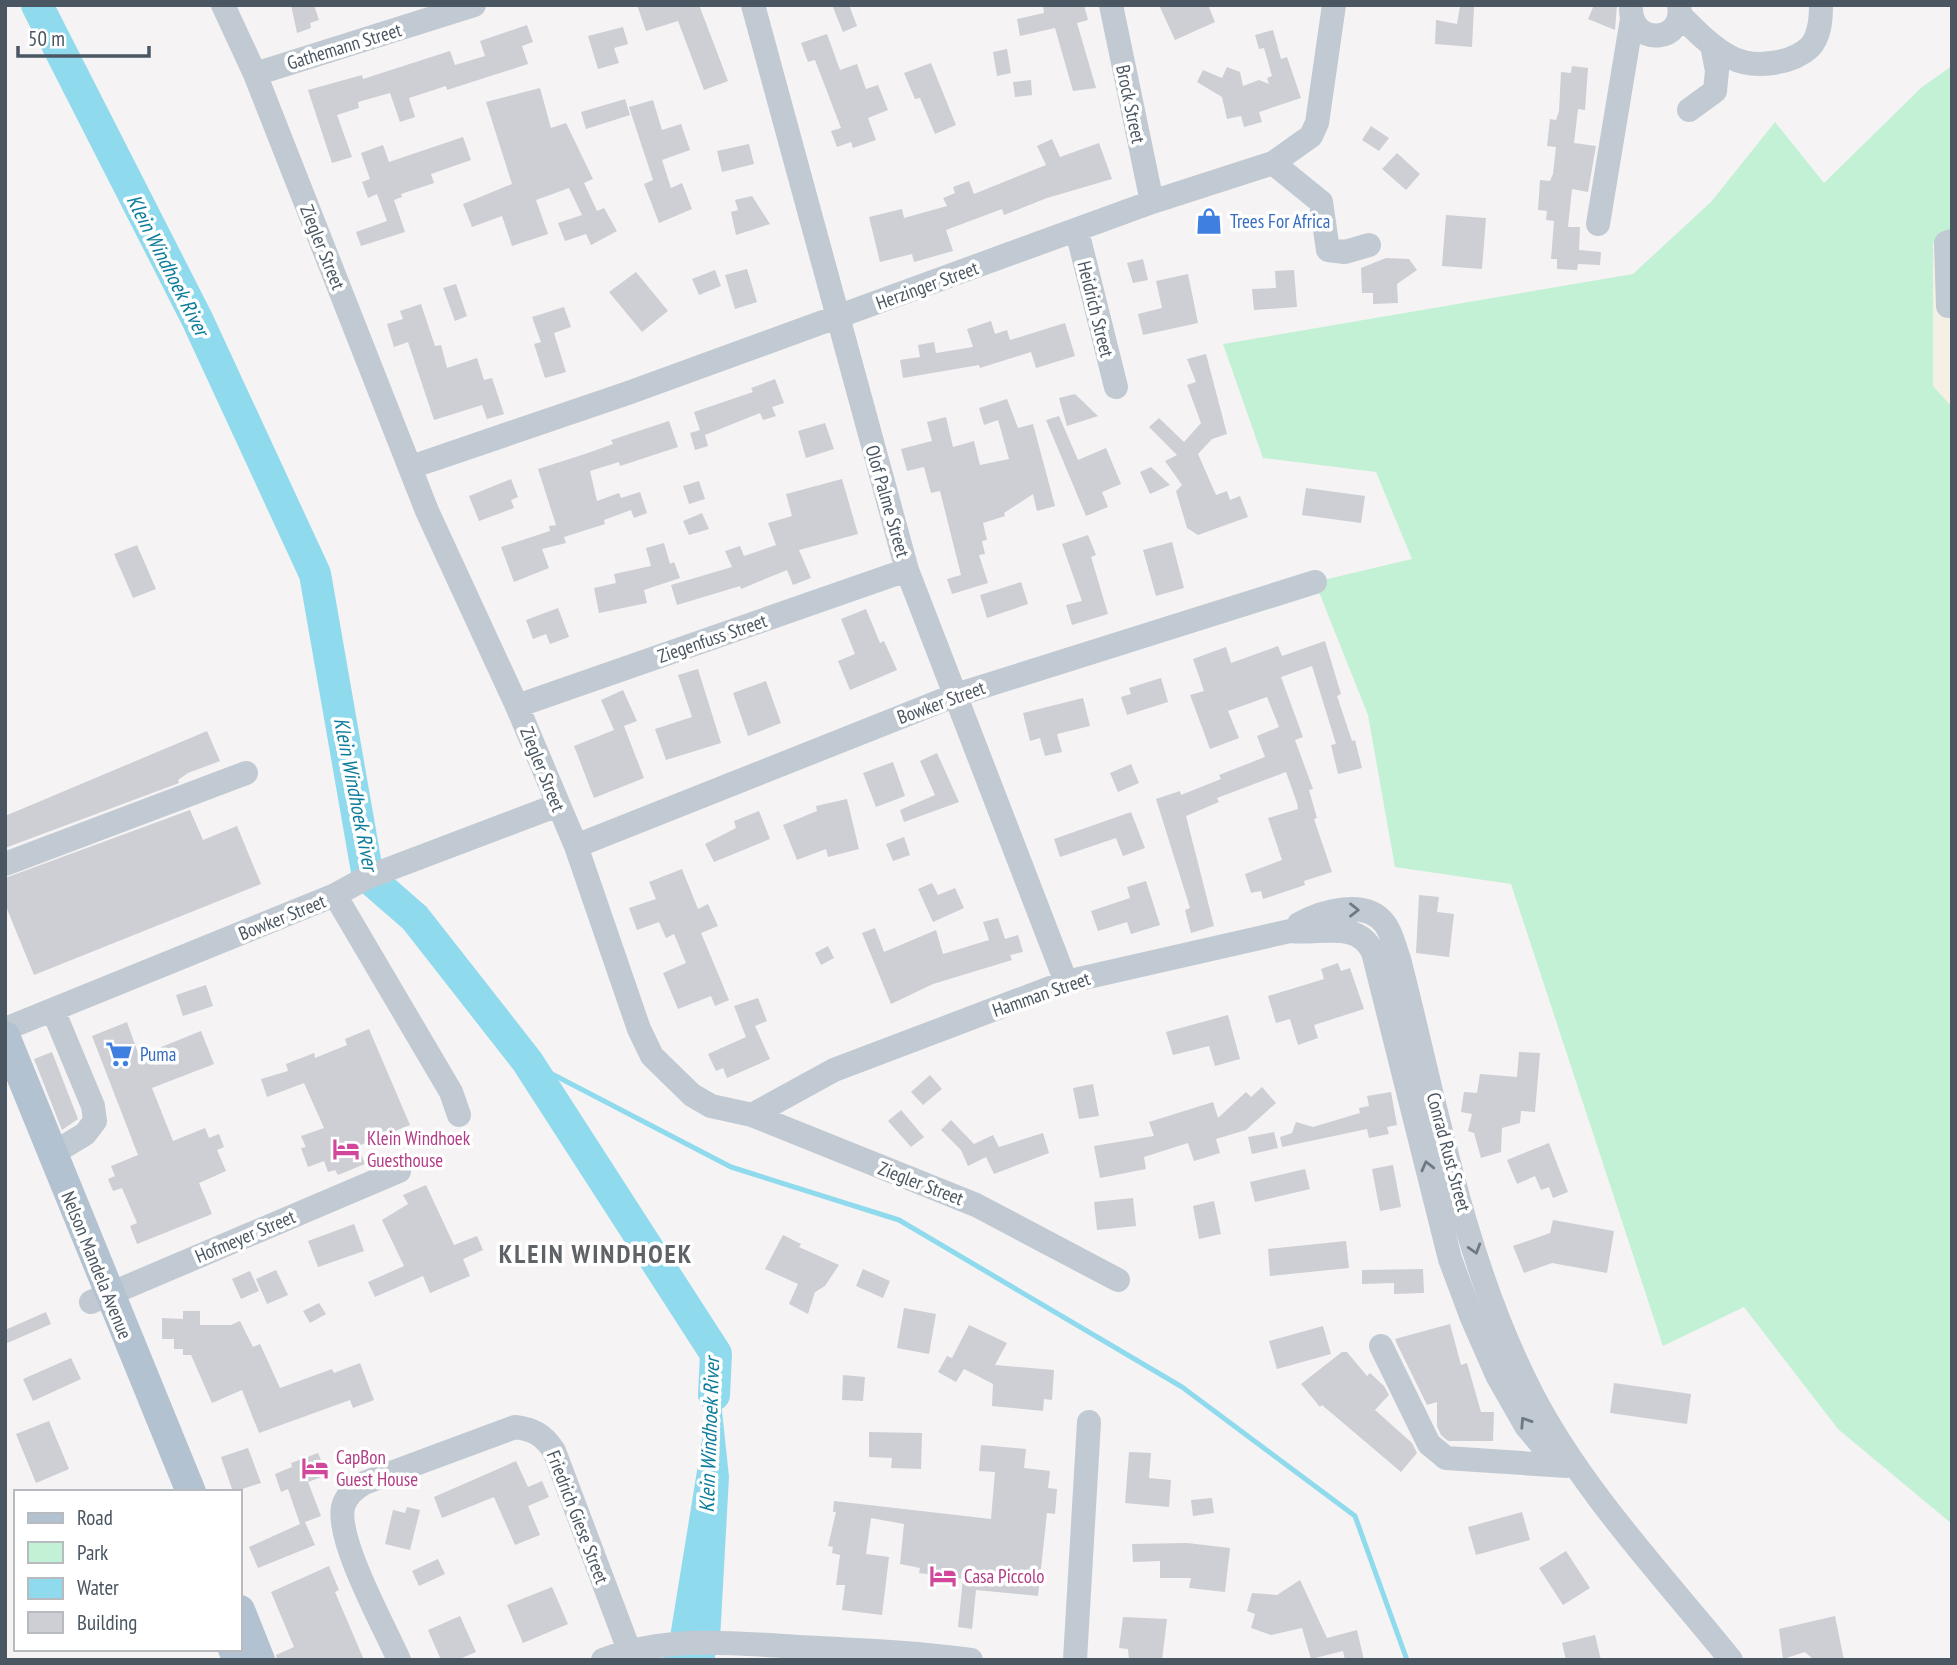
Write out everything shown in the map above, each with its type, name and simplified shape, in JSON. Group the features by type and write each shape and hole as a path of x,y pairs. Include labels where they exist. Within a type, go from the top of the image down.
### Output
{"main road":[{"name":"Nelson Mandela Avenue","path":"5,1037 52,1154 168,1490"},
{"name":"Nelson Mandela Avenue","path":"5,1089 190,1490"},
{"path":"242,1615 260,1660"}],"street":[{"name":"Ziegler Street","path":"223,5 255,74 428,511 517,706 576,846 639,1029 652,1056 692,1095 711,1106 752,1115 976,1205 1118,1280"},
{"name":"Gathemann Street","path":"255,74 474,5"},
{"name":"Olof Palme Street","path":"753,5 907,570 1066,982"},
{"name":"Brock Street","path":"1111,5 1152,202"},
{"name":"Herzinger Street","path":"411,467 840,317 1152,202 1273,163 1304,143 1317,123 1334,5"},
{"path":"1632,12 1641,33 1658,38 1673,31 1680,11 1712,45 1739,61 1768,63 1790,58 1811,46 1819,29 1821,5"},
{"path":"1598,224 1632,12"},
{"path":"1689,110 1711,96 1717,83 1712,45"},
{"path":"1273,163 1321,202 1328,250 1345,252 1369,245"},
{"name":"Heidrich Street","path":"1077,231 1116,387"},
{"path":"1948,306 1946,243 1952,241"},
{"name":"Ziegenfuss Street","path":"517,706 907,570"},
{"name":"Bowker Street","path":"576,846 956,695 1315,582"},
{"path":"5,864 246,773"},
{"name":"Bowker Street","path":"5,1029 335,895 368,877 558,805"},
{"path":"335,895 451,1092 459,1115"},
{"name":"Conrad Rust Street","path":"1290,931 1302,922 1349,909 1362,909 1375,914 1386,924 1399,959 1464,1210 1508,1346 1533,1397 1575,1467 1731,1660"},
{"name":"Hamman Street","path":"752,1115 834,1070 1066,982 1290,931 1308,933 1347,930"},
{"name":"Conrad Rust Street","path":"1347,930 1368,941 1373,952 1450,1259 1472,1318 1497,1375 1526,1426 1546,1450 1575,1467"},
{"path":"52,1010 93,1106 95,1121 85,1134 52,1154"},
{"name":"Hofmeyer Street","path":"100,1298 399,1171"},
{"path":"1381,1346 1429,1444 1446,1458 1575,1467"},
{"path":"1074,1660 1089,1422"},
{"name":"Friedrich Giese Street","path":"399,1660 347,1544 342,1521 344,1505 352,1491 364,1483 515,1426 539,1434 547,1439 555,1451 629,1650"},
{"path":"603,1660 629,1650 669,1643 720,1640 971,1660"}],"green space":[{"path":"1952,66 1952,1524 1838,1429 1744,1307 1663,1346 1511,884 1395,867 1368,715 1315,582 1412,559 1376,472 1263,458 1223,344 1633,274 1711,202 1775,122 1824,183 1922,87"}],"sand":[{"path":"1933,243 1952,244 1952,407 1933,386"}],"water":[{"path":"716,1354 729,1477 720,1640 714,1660 662,1660 669,1643"}],"building":[{"path":"291,5 314,5 319,20 310,23 311,28 297,33"},
{"path":"637,5 699,5 728,81 704,90 678,21 646,31"},
{"path":"832,5 849,5 857,26 843,32"},
{"path":"1043,5 1084,5 1088,20 1077,23 1096,88 1073,91 1055,28 1020,36 1017,19 1044,13"},
{"path":"1159,5 1208,5 1215,22 1175,40"},
{"path":"1594,5 1617,5 1615,30 1588,19"},
{"path":"1460,6 1474,7 1472,47 1435,44 1436,20 1457,24"},
{"path":"527,25 533,42 522,46 528,64 447,90 446,86 409,98 415,117 400,122 390,93 358,102 359,108 337,115 352,157 332,163 308,90 362,75 363,79 450,51 455,65 485,56 480,41"},
{"path":"623,27 628,44 614,48 619,63 598,69 588,36"},
{"path":"1273,30 1281,59 1287,57 1301,98 1259,112 1262,122 1244,127 1241,116 1227,119 1222,97 1197,82 1203,70 1222,78 1227,67 1240,72 1243,86 1259,80 1269,84 1267,78 1272,76 1264,48 1259,49 1255,35"},
{"path":"827,34 840,70 857,64 866,89 878,85 888,110 868,118 876,140 853,148 851,142 837,147 831,131 841,128 815,60 808,62 801,43"},
{"path":"1007,49 1011,73 997,76 993,52"},
{"path":"931,63 956,125 935,134 920,98 915,99 904,73"},
{"path":"1572,66 1588,68 1585,110 1578,109 1574,143 1596,146 1588,192 1572,189 1568,227 1580,227 1579,250 1601,252 1600,265 1578,264 1577,270 1557,269 1557,259 1551,259 1554,221 1546,220 1547,211 1538,210 1540,180 1550,181 1553,174 1556,147 1547,146 1550,119 1556,120 1559,111 1561,72 1571,73"},
{"path":"1031,80 1032,95 1015,97 1013,82"},
{"path":"540,88 551,128 566,123 593,179 584,183 597,211 604,208 617,231 591,245 586,234 565,241 558,223 582,215 569,188 536,200 548,234 512,246 502,216 472,227 463,204 512,184 486,102"},
{"path":"625,99 630,115 586,129 581,112"},
{"path":"653,100 662,130 681,124 690,150 662,160 671,188 682,183 692,209 659,223 644,184 653,180 629,107"},
{"path":"1371,126 1389,138 1379,151 1362,140"},
{"path":"463,137 471,160 431,174 434,183 401,194 402,197 394,200 405,232 361,246 356,232 387,221 377,194 368,198 362,182 370,179 361,153 383,145 389,162"},
{"path":"1052,139 1060,157 1099,143 1112,179 1047,198 1004,215 1002,209 946,230 953,251 914,262 912,254 880,262 869,217 902,209 904,218 947,206 943,198 955,193 953,187 969,181 974,194 1046,165 1037,146"},
{"path":"749,144 754,164 722,172 717,151"},
{"path":"1397,153 1420,174 1406,190 1382,169"},
{"path":"752,196 770,224 736,235 731,212 738,210 735,200"},
{"path":"1446,215 1486,218 1482,269 1442,266"},
{"path":"1386,258 1409,259 1417,270 1397,284 1398,303 1373,304 1373,293 1362,293 1361,268"},
{"path":"1143,259 1148,280 1133,283 1127,263"},
{"path":"747,269 757,302 735,309 725,275"},
{"path":"715,270 721,286 699,295 692,279"},
{"path":"1294,270 1297,307 1254,310 1252,289 1276,288 1275,271"},
{"path":"636,272 668,311 642,332 609,292"},
{"path":"1188,274 1198,323 1143,335 1138,314 1162,308 1156,281"},
{"path":"456,284 467,316 455,321 443,288"},
{"path":"421,304 435,346 441,345 447,368 477,358 484,380 492,378 504,414 487,419 482,405 434,420 408,342 394,347 387,324 403,319 400,311"},
{"path":"564,307 571,327 554,333 566,372 545,378 534,344 541,342 532,317"},
{"path":"991,321 995,334 1007,330 1010,340 1065,323 1075,356 1036,368 1031,352 980,368 979,365 903,378 900,360 920,357 918,345 934,342 936,353 973,347 967,329"},
{"path":"1206,354 1227,434 1212,439 1198,454 1216,495 1227,491 1230,500 1240,496 1248,517 1198,535 1187,528 1176,491 1182,485 1165,461 1177,455 1149,427 1159,418 1184,442 1201,423 1187,385 1196,382 1187,359"},
{"path":"775,379 784,403 772,407 776,416 763,420 760,413 705,435 708,446 695,450 690,433 700,430 694,412 753,392 751,388"},
{"path":"1075,394 1098,416 1067,426 1059,398"},
{"path":"1007,399 1018,428 1033,424 1055,506 1037,511 1033,494 1004,513 1005,516 983,523 987,540 982,541 985,554 979,555 988,583 952,594 947,579 961,575 940,491 931,493 924,467 907,471 901,449 932,441 927,422 946,417 953,447 974,441 980,465 1009,459 998,420 984,425 979,408"},
{"path":"1059,416 1078,460 1106,448 1121,484 1102,492 1108,507 1086,516 1046,420"},
{"path":"669,421 678,447 620,466 619,462 590,471 597,501 619,493 621,498 640,492 647,513 634,518 631,510 604,520 605,524 564,537 566,543 542,549 549,568 514,582 501,547 550,531 549,526 556,525 538,469 613,444 611,440"},
{"path":"825,423 834,449 806,458 798,431"},
{"path":"1151,467 1170,485 1150,494 1140,472"},
{"path":"511,479 518,497 511,500 514,508 479,521 469,496"},
{"path":"842,479 858,534 799,550 811,578 793,585 787,570 741,589 740,586 677,605 671,585 732,567 725,551 740,546 744,556 776,545 768,523 792,516 786,494"},
{"path":"699,481 705,499 689,504 683,486"},
{"path":"1306,488 1365,496 1361,523 1302,515"},
{"path":"702,513 709,529 689,535 683,521"},
{"path":"1088,535 1096,555 1091,557 1108,614 1072,625 1066,605 1082,601 1062,544"},
{"path":"1172,542 1184,588 1156,596 1143,550"},
{"path":"664,543 670,564 674,562 680,578 644,590 647,603 599,613 594,588 616,583 614,574 651,566 646,548"},
{"path":"137,545 156,589 133,598 114,554"},
{"path":"1021,582 1028,604 987,618 980,595"},
{"path":"558,608 569,637 550,644 546,634 533,639 526,620"},
{"path":"866,609 880,643 884,641 897,670 850,690 838,661 855,654 841,619"},
{"path":"1325,641 1341,694 1337,696 1352,741 1355,740 1362,768 1338,774 1331,745 1336,744 1312,666 1281,677 1303,737 1295,740 1313,789 1309,790 1317,818 1314,819 1332,872 1304,881 1305,885 1263,899 1261,891 1251,893 1245,874 1282,860 1268,818 1298,809 1286,772 1217,798 1219,802 1186,816 1214,926 1191,933 1185,910 1190,908 1156,799 1180,791 1181,795 1221,779 1219,775 1265,757 1257,736 1279,727 1267,697 1228,711 1239,738 1210,749 1190,695 1204,691 1193,659 1226,647 1231,663 1278,646 1282,656"},
{"path":"698,669 721,743 666,760 655,729 692,717 678,675"},
{"path":"1161,678 1168,702 1127,715 1121,697 1131,694 1129,688"},
{"path":"766,681 781,723 748,736 733,693"},
{"path":"623,690 637,721 624,726 644,778 594,798 574,746 614,730 601,700"},
{"path":"1083,698 1090,726 1057,734 1062,752 1045,756 1040,738 1030,741 1023,713"},
{"path":"207,731 220,761 188,773 178,780 179,783 5,848 5,816"},
{"path":"937,753 959,802 904,822 900,810 935,795 920,761"},
{"path":"893,762 905,796 876,807 863,773"},
{"path":"1131,764 1139,783 1118,792 1110,773"},
{"path":"847,799 859,849 828,857 826,849 797,860 783,825 817,811 816,806"},
{"path":"190,810 203,840 237,826 261,884 34,975 5,904 5,878"},
{"path":"759,811 770,839 714,862 705,844 736,828 734,821"},
{"path":"1131,812 1145,848 1123,856 1116,838 1060,857 1054,839"},
{"path":"904,837 910,855 893,861 886,844"},
{"path":"682,869 698,909 708,904 718,926 701,933 729,1000 715,1006 711,996 678,1009 663,973 686,963 674,934 666,938 659,922 637,930 629,908 656,899 649,882"},
{"path":"1146,881 1160,925 1131,934 1127,922 1098,931 1091,911 1130,898 1127,887"},
{"path":"932,883 938,895 955,888 964,908 933,922 918,889"},
{"path":"1419,895 1439,897 1437,912 1454,914 1449,957 1416,953"},
{"path":"998,918 1005,939 1018,935 1023,952 1010,955 1012,960 933,984 891,1004 862,933 875,928 884,952 936,930 943,954 989,940 983,922"},
{"path":"828,946 834,958 821,965 815,953"},
{"path":"1338,963 1341,971 1350,968 1364,1009 1314,1025 1318,1038 1298,1045 1290,1019 1276,1023 1268,996 1324,979 1321,969"},
{"path":"206,985 213,1006 183,1016 176,995"},
{"path":"758,998 767,1021 755,1026 770,1059 727,1078 723,1068 716,1071 708,1054 746,1037 734,1006"},
{"path":"1228,1015 1240,1059 1215,1066 1209,1046 1173,1055 1166,1032"},
{"path":"127,1022 139,1056 201,1031 214,1064 152,1088 173,1141 205,1128 209,1138 219,1134 224,1147 217,1150 226,1171 199,1183 212,1214 137,1244 130,1226 137,1223 122,1188 113,1191 108,1179 115,1176 111,1166 138,1155 92,1036"},
{"path":"369,1029 410,1125 358,1146 365,1164 338,1175 335,1170 328,1172 324,1161 308,1167 301,1148 306,1147 301,1136 324,1128 304,1083 267,1097 261,1079 288,1071 286,1064 314,1053 315,1058 347,1045 345,1039"},
{"path":"52,1052 78,1119 62,1130 34,1059"},
{"path":"1519,1052 1540,1053 1535,1112 1521,1111 1520,1123 1502,1128 1501,1152 1481,1158 1474,1133 1468,1131 1472,1114 1461,1112 1464,1092 1477,1093 1480,1074 1517,1077"},
{"path":"930,1075 942,1089 923,1105 911,1092"},
{"path":"1093,1084 1099,1116 1079,1119 1073,1088"},
{"path":"1262,1087 1276,1103 1246,1130 1216,1139 1220,1153 1194,1161 1188,1143 1144,1157 1146,1169 1100,1178 1094,1146 1154,1136 1149,1122 1213,1102 1218,1118 1246,1092 1251,1097"},
{"path":"1391,1092 1397,1125 1387,1127 1389,1134 1369,1138 1367,1129 1282,1147 1280,1137 1292,1133 1296,1122 1313,1127 1360,1113 1359,1108 1369,1106 1367,1096"},
{"path":"901,1110 924,1137 911,1147 888,1121"},
{"path":"951,1120 974,1144 993,1135 999,1147 1043,1133 1049,1153 994,1174 986,1157 968,1166 961,1150 941,1130"},
{"path":"1274,1132 1278,1148 1252,1154 1248,1137"},
{"path":"1549,1143 1568,1192 1553,1198 1549,1187 1541,1190 1535,1176 1517,1184 1507,1160"},
{"path":"1393,1165 1401,1207 1380,1211 1372,1169"},
{"path":"1305,1169 1310,1189 1255,1202 1250,1182"},
{"path":"426,1185 454,1245 477,1236 483,1250 463,1259 470,1276 430,1293 423,1276 375,1297 368,1282 404,1266 382,1220 408,1204 403,1195"},
{"path":"1133,1198 1136,1226 1097,1230 1094,1202"},
{"path":"1214,1201 1221,1234 1199,1239 1193,1206"},
{"path":"1553,1220 1614,1231 1607,1273 1552,1263 1524,1273 1513,1246 1550,1233"},
{"path":"354,1224 364,1251 318,1267 308,1241"},
{"path":"783,1235 801,1244 799,1247 839,1265 825,1286 815,1292 808,1314 789,1304 798,1284 765,1269"},
{"path":"1346,1241 1349,1268 1270,1276 1268,1249"},
{"path":"863,1269 890,1281 883,1298 856,1286"},
{"path":"1423,1269 1424,1293 1394,1294 1394,1283 1362,1284 1362,1270"},
{"path":"276,1270 288,1295 267,1304 256,1279"},
{"path":"250,1271 259,1291 241,1299 232,1279"},
{"path":"319,1303 326,1314 310,1323 303,1311"},
{"path":"904,1308 936,1314 929,1354 897,1348"},
{"path":"183,1311 200,1311 200,1325 231,1325 240,1321 253,1347 260,1344 280,1388 332,1369 334,1373 360,1363 374,1400 353,1408 350,1400 259,1433 242,1390 212,1403 191,1355 183,1355 183,1349 174,1349 174,1339 162,1339 162,1318 183,1319"},
{"path":"46,1312 51,1324 5,1344 5,1330"},
{"path":"1450,1324 1461,1365 1467,1363 1481,1412 1494,1412 1493,1441 1448,1441 1441,1435 1437,1426 1437,1402 1427,1405 1395,1339"},
{"path":"969,1325 1007,1343 995,1365 1054,1370 1052,1400 1044,1399 1043,1411 992,1406 993,1384 964,1369 956,1382 938,1372 947,1356 952,1358"},
{"path":"1323,1326 1331,1354 1277,1369 1269,1341"},
{"path":"1342,1352 1347,1352 1367,1376 1370,1373 1389,1395 1375,1410 1412,1443 1417,1453 1401,1472 1322,1405 1320,1407 1301,1384"},
{"path":"71,1358 81,1379 33,1401 23,1379"},
{"path":"843,1375 865,1377 863,1401 842,1400"},
{"path":"1614,1383 1691,1394 1687,1424 1610,1413"},
{"path":"49,1421 69,1469 36,1483 16,1434"},
{"path":"869,1432 922,1433 921,1469 891,1468 892,1458 869,1457"},
{"path":"981,1445 1026,1449 1024,1468 1050,1471 1048,1488 1057,1489 1055,1514 1047,1513 1038,1596 976,1590 972,1629 958,1627 963,1579 919,1573 920,1568 900,1564 904,1524 871,1518 866,1554 889,1557 882,1615 842,1610 845,1585 836,1585 840,1555 832,1553 833,1547 828,1546 836,1512 833,1512 834,1501 991,1519 995,1472 979,1471"},
{"path":"248,1448 261,1483 232,1490 221,1457"},
{"path":"1129,1452 1151,1453 1149,1478 1171,1480 1169,1507 1125,1503"},
{"path":"318,1453 327,1475 308,1482 321,1516 305,1522 315,1545 258,1568 249,1547 300,1524 288,1489 281,1492 275,1474 292,1467 291,1463"},
{"path":"516,1461 528,1487 542,1481 549,1497 528,1506 540,1535 515,1545 494,1497 442,1518 434,1497"},
{"path":"1212,1498 1214,1513 1193,1516 1191,1500"},
{"path":"407,1507 420,1510 410,1550 385,1544 393,1510 405,1513"},
{"path":"1522,1512 1530,1540 1476,1555 1468,1527"},
{"path":"1187,1543 1230,1548 1225,1592 1189,1588 1191,1578 1160,1578 1160,1561 1133,1562 1132,1544"},
{"path":"1566,1551 1590,1588 1563,1605 1539,1568"},
{"path":"438,1559 445,1574 419,1586 412,1571"},
{"path":"329,1566 339,1590 335,1592 364,1660 277,1660 276,1655 294,1647 271,1592"},
{"path":"1300,1580 1327,1638 1357,1630 1364,1660 1345,1660 1343,1651 1311,1659 1302,1628 1271,1635 1251,1628 1255,1614 1247,1611 1252,1593 1277,1595"},
{"path":"552,1587 568,1624 523,1643 507,1605"},
{"path":"460,1616 476,1652 457,1660 441,1660 428,1630"},
{"path":"1835,1616 1844,1660 1814,1660 1805,1652 1783,1659 1779,1629"},
{"path":"1123,1617 1167,1619 1162,1660 1129,1660 1128,1649 1119,1648"},
{"path":"1595,1635 1601,1660 1566,1660 1562,1643"}],"waterway":[{"name":"Klein Windhoek River","path":"37,5 197,319 315,574 368,877 415,918 527,1061 716,1354 714,1395"},
{"path":"527,1061 731,1167 899,1220 1182,1387 1355,1516 1407,1660"}],"place":[{"name":"Trees For Africa","path":"1209,221"},
{"name":"Puma","path":"119,1054"},
{"name":"Klein Windhoek Guesthouse","path":"346,1149"},
{"name":"CapBon Guest House","path":"315,1468"},
{"name":"Casa Piccolo","path":"943,1576"}],"district":[{"name":"KLEIN WINDHOEK","path":"596,1253"}]}
